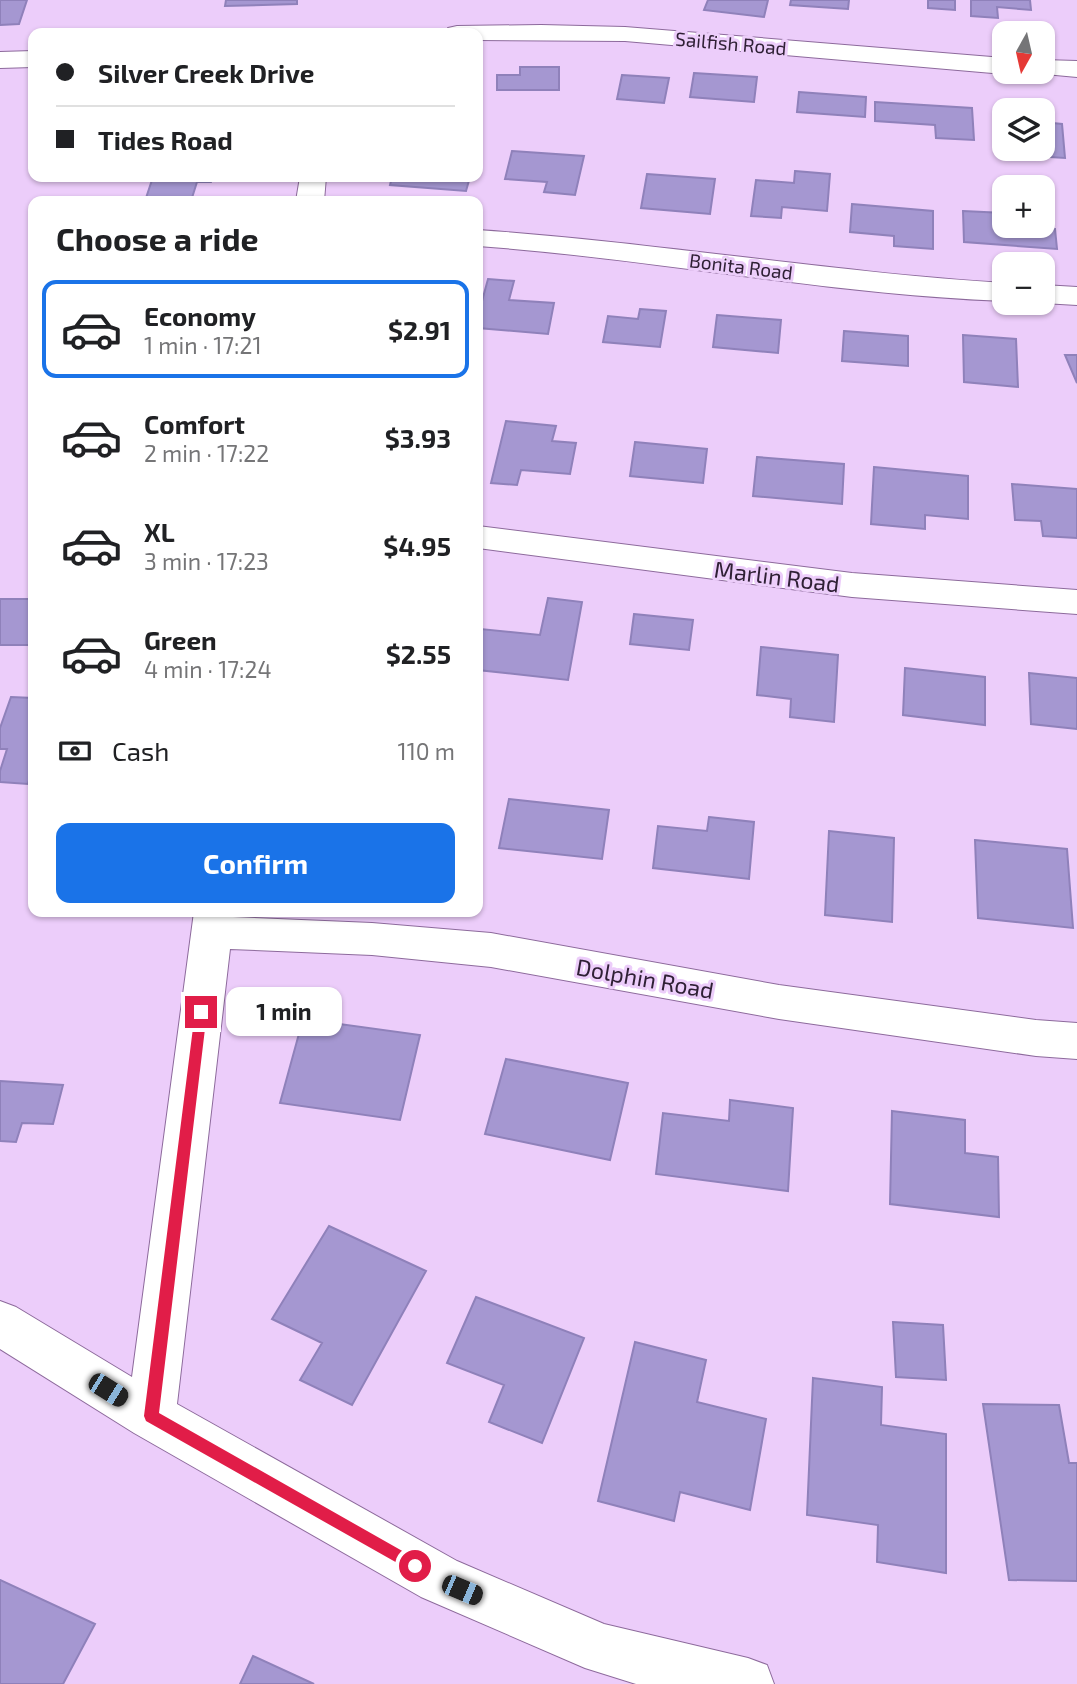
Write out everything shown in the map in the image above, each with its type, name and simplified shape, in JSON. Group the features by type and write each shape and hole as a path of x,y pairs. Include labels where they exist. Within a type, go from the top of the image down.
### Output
{"street":[{"name":"Sailfish Road","path":"483,33 625,34 992,65"},
{"path":"0,60 28,59"},
{"path":"1055,68 1077,69"},
{"name":"Bonita Road","path":"483,238 590,247 854,279 992,291"},
{"path":"1055,295 1077,296"},
{"name":"Marlin Road","path":"483,538 772,577 914,592 1077,602"},
{"path":"151,1416 212,922"},
{"name":"Dolphin Road","path":"212,922 491,950 779,1002 1077,1041"},
{"path":"0,1323 151,1416 439,1580 603,1650 748,1684"}],"building":[{"path":"0,0 27,0 19,24 0,25"},
{"path":"226,0 297,0 297,4 225,6"},
{"path":"708,0 768,0 764,17 704,10"},
{"path":"791,0 849,0 848,9 790,5"},
{"path":"928,0 955,0 955,10 928,8"},
{"path":"971,0 1030,0 1031,10 997,7 998,18 971,16"},
{"path":"520,67 559,67 559,90 497,90 497,75 520,75"},
{"path":"694,73 757,77 754,102 690,97"},
{"path":"622,75 669,78 664,103 617,99"},
{"path":"799,92 866,97 865,117 797,112"},
{"path":"875,102 972,108 974,140 936,138 935,125 875,121"},
{"path":"1055,123 1062,124 1065,158 1055,157"},
{"path":"512,151 584,156 575,195 544,192 547,182 505,179"},
{"path":"795,171 830,174 827,211 782,207 781,218 751,216 756,180 794,183"},
{"path":"647,174 715,179 710,214 641,208"},
{"path":"151,182 197,182 193,196 147,196"},
{"path":"391,182 469,182 466,191 390,185"},
{"path":"852,204 933,211 933,249 894,246 894,236 850,232"},
{"path":"963,211 992,212 992,238 1055,238 1055,229 1057,249 964,242"},
{"path":"488,279 514,281 509,300 554,303 548,334 483,328 483,298"},
{"path":"640,309 666,311 660,347 603,342 608,316 638,319"},
{"path":"717,315 781,320 778,353 713,347"},
{"path":"844,331 908,336 908,366 842,361"},
{"path":"963,335 1016,339 1018,387 964,382"},
{"path":"1065,355 1077,355 1077,383"},
{"path":"506,421 556,426 552,441 576,443 570,474 521,470 517,485 491,483"},
{"path":"635,442 707,449 703,483 630,476"},
{"path":"757,457 844,464 842,504 753,496"},
{"path":"874,467 968,476 968,519 925,515 925,529 871,524"},
{"path":"1012,484 1077,489 1077,538 1043,536 1041,521 1015,520"},
{"path":"548,598 582,602 568,680 483,671 483,629 540,635"},
{"path":"0,599 28,599 28,645 0,645"},
{"path":"634,614 693,620 689,650 630,644"},
{"path":"761,647 838,655 834,722 790,717 791,699 757,695"},
{"path":"905,668 985,677 985,725 903,715"},
{"path":"1029,673 1077,678 1077,729 1031,724"},
{"path":"11,697 28,698 28,784 0,782 0,771 7,749 0,749 0,728"},
{"path":"509,799 609,810 602,859 499,848"},
{"path":"709,817 754,822 749,879 653,868 658,826 707,831"},
{"path":"829,831 894,838 892,922 825,915"},
{"path":"975,840 1067,849 1073,928 978,918"},
{"path":"303,1019 420,1035 400,1120 280,1103"},
{"path":"506,1059 628,1083 610,1160 485,1134"},
{"path":"0,1081 63,1085 53,1124 22,1123 16,1142 0,1141"},
{"path":"730,1100 793,1108 788,1191 656,1174 663,1113 729,1121"},
{"path":"892,1111 965,1120 965,1153 998,1157 999,1217 890,1204"},
{"path":"329,1226 426,1271 352,1405 300,1380 322,1343 272,1319"},
{"path":"476,1297 584,1338 542,1443 489,1422 504,1385 447,1363"},
{"path":"893,1322 943,1325 946,1380 896,1377"},
{"path":"635,1342 706,1360 697,1402 766,1419 750,1510 680,1492 674,1521 598,1501"},
{"path":"813,1378 882,1387 881,1425 946,1434 946,1573 877,1562 878,1525 807,1515"},
{"path":"983,1404 1059,1405 1069,1463 1077,1463 1077,1581 1009,1580"},
{"path":"0,1580 95,1624 63,1684 0,1684"},
{"path":"253,1656 314,1684 240,1684"}],"route":[{"path":"201,1012 151,1416 415,1566"}]}
